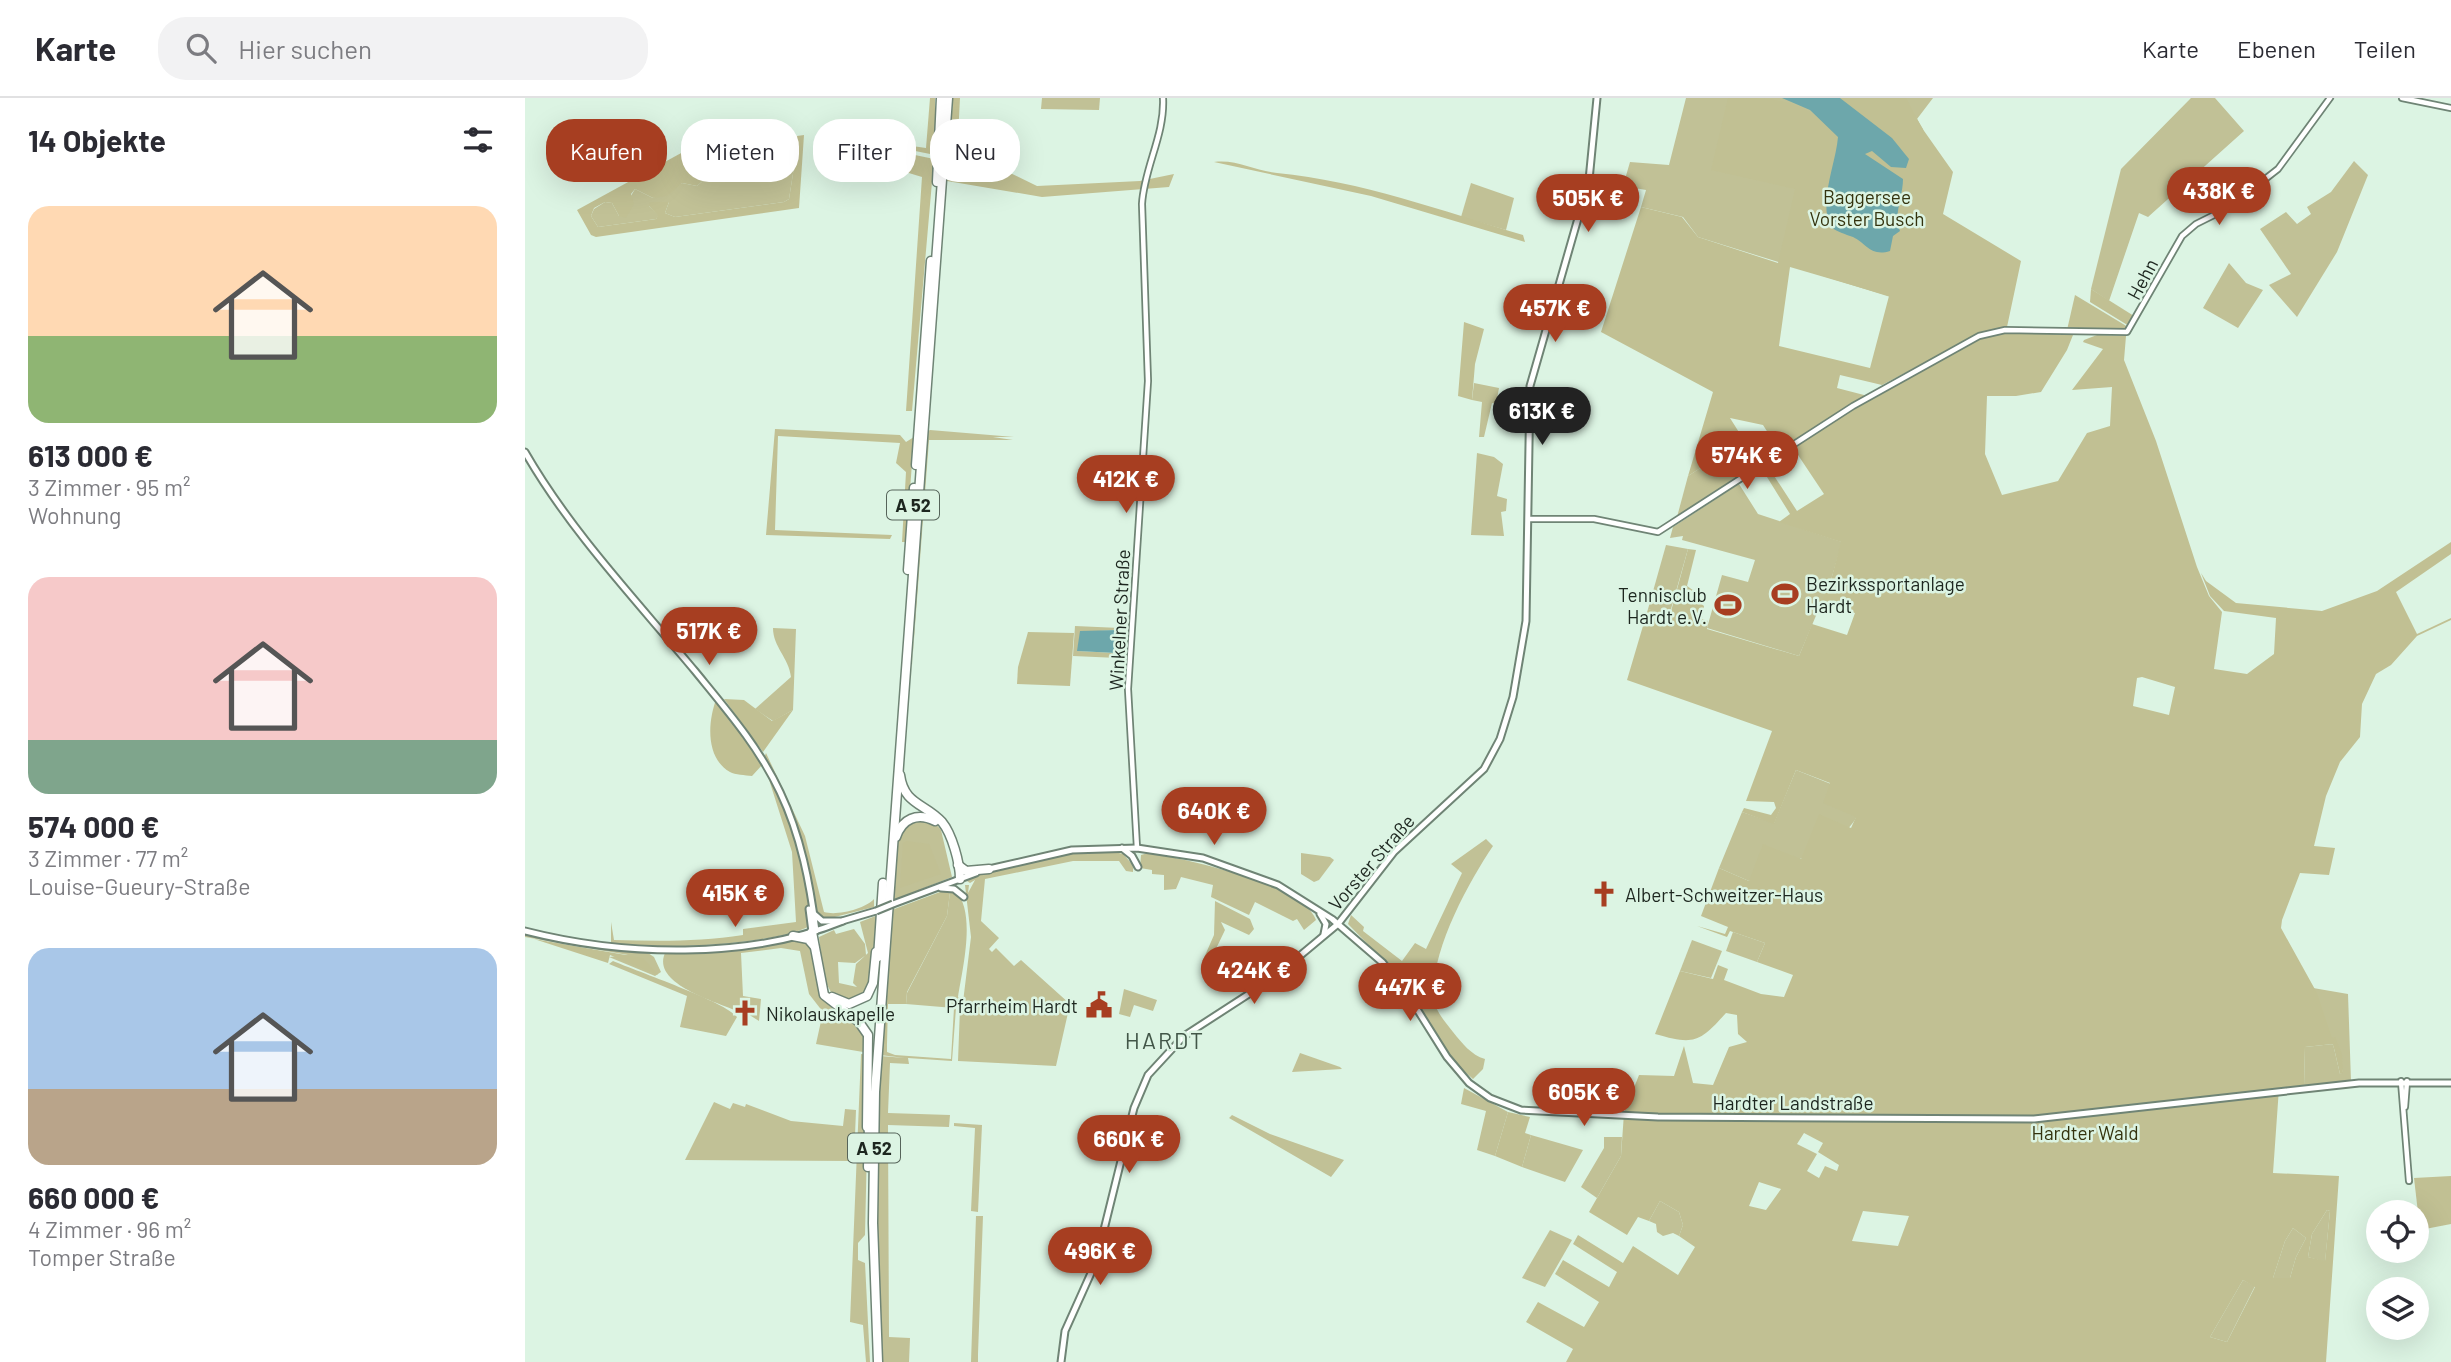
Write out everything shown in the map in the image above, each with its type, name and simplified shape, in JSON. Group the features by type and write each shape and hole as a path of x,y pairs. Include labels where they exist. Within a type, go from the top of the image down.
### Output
{"highway":[{"name":"A 52","path":"873,1362 868,1259 868,1139 880,932 941,98"},
{"name":"A 52","path":"878,1362 874,1276 874,1136 889,881 948,98"},
{"path":"900,734 903,790 911,801 945,827 960,879"},
{"path":"889,881 896,834 903,823 917,816 934,820 941,827 960,879"},
{"path":"958,866 966,871 989,869"},
{"path":"814,930 827,992 836,1001 845,1004 861,1001 869,993 880,932"},
{"path":"814,930 814,947 824,995 859,1022 868,1035 868,1139"},
{"path":"793,936 808,939 814,947"}],"main road":[{"name":"Vorster Straße","path":"1061,1362 1065,1331 1095,1262 1118,1164 1145,1080 1184,1036 1282,972 1338,924 1394,852 1484,769 1493,755 1513,697 1526,621 1529,403 1533,372 1589,180 1597,98"},
{"path":"525,452 565,513 748,736 784,801 807,878 814,930"},
{"path":"1122,848 1132,856 1137,867"},
{"name":"Hardter Landstraße","path":"843,921 989,869 1072,850 1167,850 1245,870 1278,885 1349,933 1383,963 1400,984 1447,1057 1469,1083 1493,1100 1521,1110 1658,1117 2034,1119 2331,1085 2404,1081 2451,1083"},
{"path":"807,878 814,930"},
{"path":"931,890 954,888 964,897"},
{"path":"1317,909 1326,924 1323,936"},
{"path":"813,913 822,921 843,921"},
{"path":"1347,914 1349,933"},
{"path":"525,931 609,946 658,950 709,948 793,936 843,921"},
{"path":"609,946 715,944 814,930"}],"street":[{"name":"Winkelner Straße","path":"1137,848 1128,689 1148,381 1142,220 1144,183 1164,116 1163,98"},
{"name":"Hehn","path":"1529,519 1594,519 1658,532 1853,405 1979,336 2005,330 2127,332 2182,236 2196,224 2228,208 2278,169 2330,98"},
{"path":"2403,98 2451,108"},
{"path":"2404,1081 2401,1090 2405,1115"},
{"path":"2404,1081 2409,1181"},
{"path":"2386,1082 2401,1090"}],"green space":[{"path":"930,98 935,98 935,119 930,119 930,154 916,151 916,147 926,148"},
{"path":"953,98 960,98 959,119 952,119"},
{"path":"1042,98 1100,98 1099,110 1041,109"},
{"name":"Baggersee Vorster Busch","path":"1686,98 1933,98 1917,119 1923,129 1941,214 2007,327 1993,329 1698,237 1683,217 1641,207 1646,190 1623,186 1630,162 1669,165"},
{"name":"Hardter Wald","path":"1728,98 1775,100 1801,108 1814,114 1838,137 1827,199 1834,230 1856,239 1872,252 1890,251 1903,180 1864,154 1872,151 1891,167 1906,168 1909,159 1892,138 1840,98 1906,98 1922,128 1953,172 1943,214 2021,261 2007,327 1979,334 1882,385 1840,375 1837,388 1864,395 1863,402 1987,335 2005,332 2073,335 2067,350 2041,392 2016,396 1987,396 1985,454 2002,495 2058,481 2087,433 2110,426 2112,387 2072,390 2103,349 2083,342 2084,340 2097,335 2126,336 2124,360 2156,441 2197,567 2209,596 2222,612 2214,669 2247,674 2274,654 2276,618 2224,611 2210,596 2201,573 2206,581 2236,603 2322,611 2377,591 2451,542 2451,554 2396,592 2417,634 2451,620 2417,636 2391,665 2376,674 2362,704 2360,737 2340,762 2326,796 2314,846 2335,848 2329,875 2300,873 2282,920 2281,928 2317,993 2332,1038 2335,1037 2342,1054 2343,1073 2340,1074 2333,1044 2305,1047 2304,1086 2279,1088 2273,1173 2339,1176 2326,1362 1566,1362 1573,1349 1526,1322 1538,1302 1584,1327 1599,1302 1555,1274 1563,1260 1609,1287 1617,1272 1573,1244 1578,1235 1623,1263 1633,1246 1678,1275 1695,1247 1679,1236 1683,1225 1679,1212 1660,1201 1649,1221 1638,1217 1627,1235 1589,1212 1621,1156 1624,1113 1639,1075 1674,1076 1684,1046 1693,1083 1713,1085 1729,1047 1747,1042 1738,1034 1737,1015 1726,1013 1702,1036 1695,1039 1679,1040 1655,1034 1680,971 1713,979 1718,965 1728,969 1724,980 1761,994 1784,997 1793,975 1757,962 1765,943 1730,931 1727,937 1697,926 1725,934 1728,927 1701,916 1719,868 1749,881 1763,844 1801,859 1819,814 1851,828 1856,817 1823,803 1830,783 1796,770 1774,824 1742,812 1744,808 1771,815 1776,808 1774,802 1746,801 1772,731 1627,680 1648,609 1670,615 1688,549 1696,550 1687,586 1700,595 1699,602 1704,606 1702,619 1708,621 1707,629 1799,656 1812,624 1847,635 1855,613 1820,604 1831,580 1841,542 1779,522 1790,514 1762,469 1767,465 1797,511 1824,494 1790,443 1779,450 1763,425 1730,418 1759,464 1752,469 1736,445 1688,476 1713,392 1601,332 1641,207 1682,217 1698,237 1778,263 1795,189 1711,170","holes":["1790,267 1889,296 1870,368 1779,346","2142,677 2175,687 2169,715 2133,706 2137,678","1804,1133 1823,1143 1818,1152 1839,1165 1837,1171 1825,1166 1819,1178 1807,1171 1817,1154 1797,1144","1759,1182 1781,1189 1766,1210 1749,1206","2327,1210 2330,1211 2325,1261 2308,1257 2312,1234","1863,1211 1909,1216 1898,1246 1852,1241","2293,1228 2306,1238 2296,1257 2290,1278 2273,1278 2285,1241","2243,1280 2255,1287 2227,1342 2210,1337"]},
{"path":"2191,98 2215,98 2244,131 2148,217 2139,213 2109,301 2091,289 2121,169"},
{"path":"804,135 799,208 596,237 591,235 577,210 628,182 667,182 667,161 681,153 681,182 702,182 697,186 682,183 667,196 653,198 635,189 631,194 634,204 626,218 619,216 612,203 605,202 594,208 591,216 598,227 656,219 658,215 649,206 650,202 669,202 665,213 675,217 784,202 789,199 792,182 799,182 799,136"},
{"path":"916,155 930,158 932,182 912,411 906,411 922,177 916,175"},
{"path":"2354,161 2368,175 2337,252 2297,317 2269,285 2291,274 2260,229 2286,212 2297,224 2311,214 2307,207 2331,192"},
{"path":"1214,162 1230,162 1269,172 1370,190 1523,235 1525,242 1371,196"},
{"path":"1174,174 1169,187 1042,197 953,182 1020,182 1020,178 1037,186 1140,181"},
{"path":"702,182 792,182 789,199 784,202 675,217 665,213 669,202 649,206 659,215 656,219 598,227 591,216 594,209 605,202 612,203 619,216 635,189 653,198 682,183 697,186"},
{"path":"1471,183 1514,198 1506,230 1461,217"},
{"path":"2229,263 2246,283 2263,290 2238,328 2203,308"},
{"path":"2091,289 2134,316 2129,326 2090,302"},
{"path":"2075,295 2128,327 2123,330 2067,330"},
{"path":"1464,322 1484,329 1475,364 1472,400 1458,396"},
{"path":"1474,383 1499,388 1496,404 1492,403 1484,437 1479,437 1482,402 1472,400"},
{"path":"775,429 900,435 906,442 914,437 906,542 902,542 906,472 896,463 900,443 778,436 775,530 892,535 890,539 766,535"},
{"path":"930,430 1014,437 993,437 1013,440 929,440 911,679 927,432"},
{"path":"1736,445 1752,469 1677,517 1688,476"},
{"path":"1477,453 1494,457 1503,464 1497,496 1507,499 1506,511 1501,512 1504,536 1471,535"},
{"name":"Bezirkssportanlage Hardt","path":"1739,484 1758,514 1842,542 1831,580 1799,656 1707,628 1722,575 1748,582 1755,560 1682,540 1683,536 1670,538 1673,527"},
{"path":"1666,545 1688,549 1669,616 1648,609"},
{"path":"1075,626 1120,628 1118,658 1073,656","holes":["1116,630 1116,653 1077,651 1099,631"]},
{"path":"773,628 796,629 793,710 773,721 755,709 791,677"},
{"path":"1028,632 1074,633 1070,686 1017,684 1018,667"},
{"path":"724,699 744,700 772,721 793,710 763,752"},
{"path":"716,700 763,764 752,776 730,772 716,758 712,749 710,728"},
{"path":"766,753 805,836 824,912 851,911 874,899 874,907 823,920 816,916 805,858 764,758"},
{"path":"765,767 790,823 805,869 811,911 808,927 767,938 711,945 654,946 611,943 611,922 614,940 662,941 743,935 743,929 796,922 792,852"},
{"path":"1796,770 1831,784 1857,816 1850,827 1825,846 1749,881 1719,868 1742,812 1774,823"},
{"path":"917,818 936,824 941,830 952,877 891,901 892,865 896,844 907,826"},
{"path":"1486,839 1493,846 1452,920 1434,982 1434,1000 1442,1017 1467,1048 1485,1059 1483,1069 1473,1079 1454,1062 1397,974 1348,924 1351,915 1364,927 1363,931 1402,961 1415,943 1426,949 1462,873 1451,864"},
{"path":"907,841 929,844 941,874 900,888 903,843"},
{"path":"1105,850 1128,855 1124,855 1132,864 1135,873 1133,868 1133,872 1126,871 1119,861 1073,861 985,879 981,921 999,938 989,949 992,952 996,948 1014,966 1021,960 1070,1004 1056,1066 958,1061 960,1008 956,1008 952,1061 908,1058 909,1064 890,1063 888,1113 950,1115 949,1127 888,1125 889,1337 910,1338 909,1362 881,1362 876,1262 880,1056 905,1058 880,1055 881,1044 887,1044 887,1052 895,1055 951,1059 954,1008 906,1004 907,993 947,916 950,892 955,891 962,900 967,926 958,997 963,1002 971,937 965,885 969,885 968,893 975,880 970,883 967,881 999,867 1053,855"},
{"path":"1148,853 1214,867 1267,885 1290,895 1307,907 1316,920 1304,930 1297,919 1293,921 1255,902 1249,915 1211,897 1213,885 1181,877 1176,889 1164,890 1164,875 1152,874 1152,870 1140,868 1141,855"},
{"path":"1301,853 1330,857 1334,860 1319,880 1314,882 1301,874"},
{"path":"940,892 950,892 947,916 907,992 906,1004 888,1004 887,1044 881,1044 889,911"},
{"path":"1215,901 1250,919 1254,929 1249,935 1221,922 1225,930 1214,953 1217,958 1203,960 1214,935"},
{"path":"878,915 873,978 868,991 851,1002 833,996 824,979 819,937 834,930 836,934 854,929 865,944 866,955 868,953 860,922","holes":["865,956 856,964 853,983 857,987 839,983 838,962 855,963"]},
{"path":"1733,932 1765,943 1757,962 1726,951"},
{"path":"525,933 648,953 654,957 661,972 655,976 609,957 628,955 525,937"},
{"path":"534,939 643,958 658,975 610,955 608,963"},
{"path":"785,939 806,939 823,997 830,1006 860,1028 869,1053 816,1044 823,1012 809,994 800,951 781,948 741,953 743,996 761,999 759,1021 740,1009 739,1012 688,990 667,973 663,963 666,951 759,946"},
{"path":"1692,940 1722,951 1711,978 1680,971"},
{"path":"613,961 699,995 737,1017 726,1036 680,1027 687,996 609,964"},
{"path":"2313,988 2348,994 2351,1081 2304,1086 2305,1047 2333,1044","holes":["2333,1044 2343,1072 2340,1074"]},
{"path":"1124,989 1157,1000 1153,1011 1134,1005 1130,1017 1119,1014"},
{"path":"1300,1053 1340,1067 1342,1069 1292,1072"},
{"path":"861,1054 869,1055 865,1235 858,1243 858,1260 865,1263 870,1362 866,1362 863,1325 850,1322"},
{"path":"1464,1088 1508,1112 1495,1156 1477,1150 1486,1111 1461,1104"},
{"path":"714,1102 730,1109 733,1103 745,1107 746,1104 791,1121 843,1126 845,1109 856,1110 854,1161 685,1160"},
{"path":"1508,1112 1530,1117 1525,1133 1531,1135 1522,1167 1495,1156"},
{"path":"1232,1115 1270,1134 1344,1160 1331,1177 1229,1118"},
{"path":"954,1123 982,1125 978,1212 971,1211 975,1128 954,1126"},
{"path":"1531,1135 1583,1150 1565,1182 1522,1167"},
{"path":"1604,1137 1622,1137 1621,1156 1597,1198 1581,1187 1604,1148"},
{"path":"2451,1176 2451,1224 2429,1228 2429,1200 2417,1200 2414,1178"},
{"path":"1660,1201 1679,1212 1683,1225 1679,1236 1673,1233 1663,1236 1657,1232 1656,1224 1649,1221"},
{"path":"2327,1210 2330,1211 2325,1262 2308,1257 2312,1234"},
{"path":"976,1216 983,1216 978,1362 971,1362"},
{"path":"2293,1228 2306,1238 2296,1257 2290,1278 2273,1278 2285,1241"},
{"path":"1550,1230 1572,1240 1545,1287 1522,1278"},
{"path":"2243,1280 2255,1286 2227,1342 2210,1337"}],"water":[{"path":"1782,98 1840,98 1892,138 1909,159 1906,168 1891,167 1872,151 1865,154 1903,179 1898,212 1900,231 1893,236 1890,251 1874,251 1831,227 1826,206 1838,137 1810,110"},
{"path":"1117,630 1116,653 1077,651 1080,631"}],"place":[{"name":"Bezirkssportanlage Hardt","path":"1785,594"},
{"name":"Tennisclub Hardt e.V.","path":"1728,605"},
{"name":"Albert-Schweitzer-Haus","path":"1604,894"},
{"name":"Pfarrheim Hardt","path":"1099,1005"},
{"name":"Nikolauskapelle","path":"745,1013"}],"district":[{"name":"HARDT","path":"1165,1040"}]}
